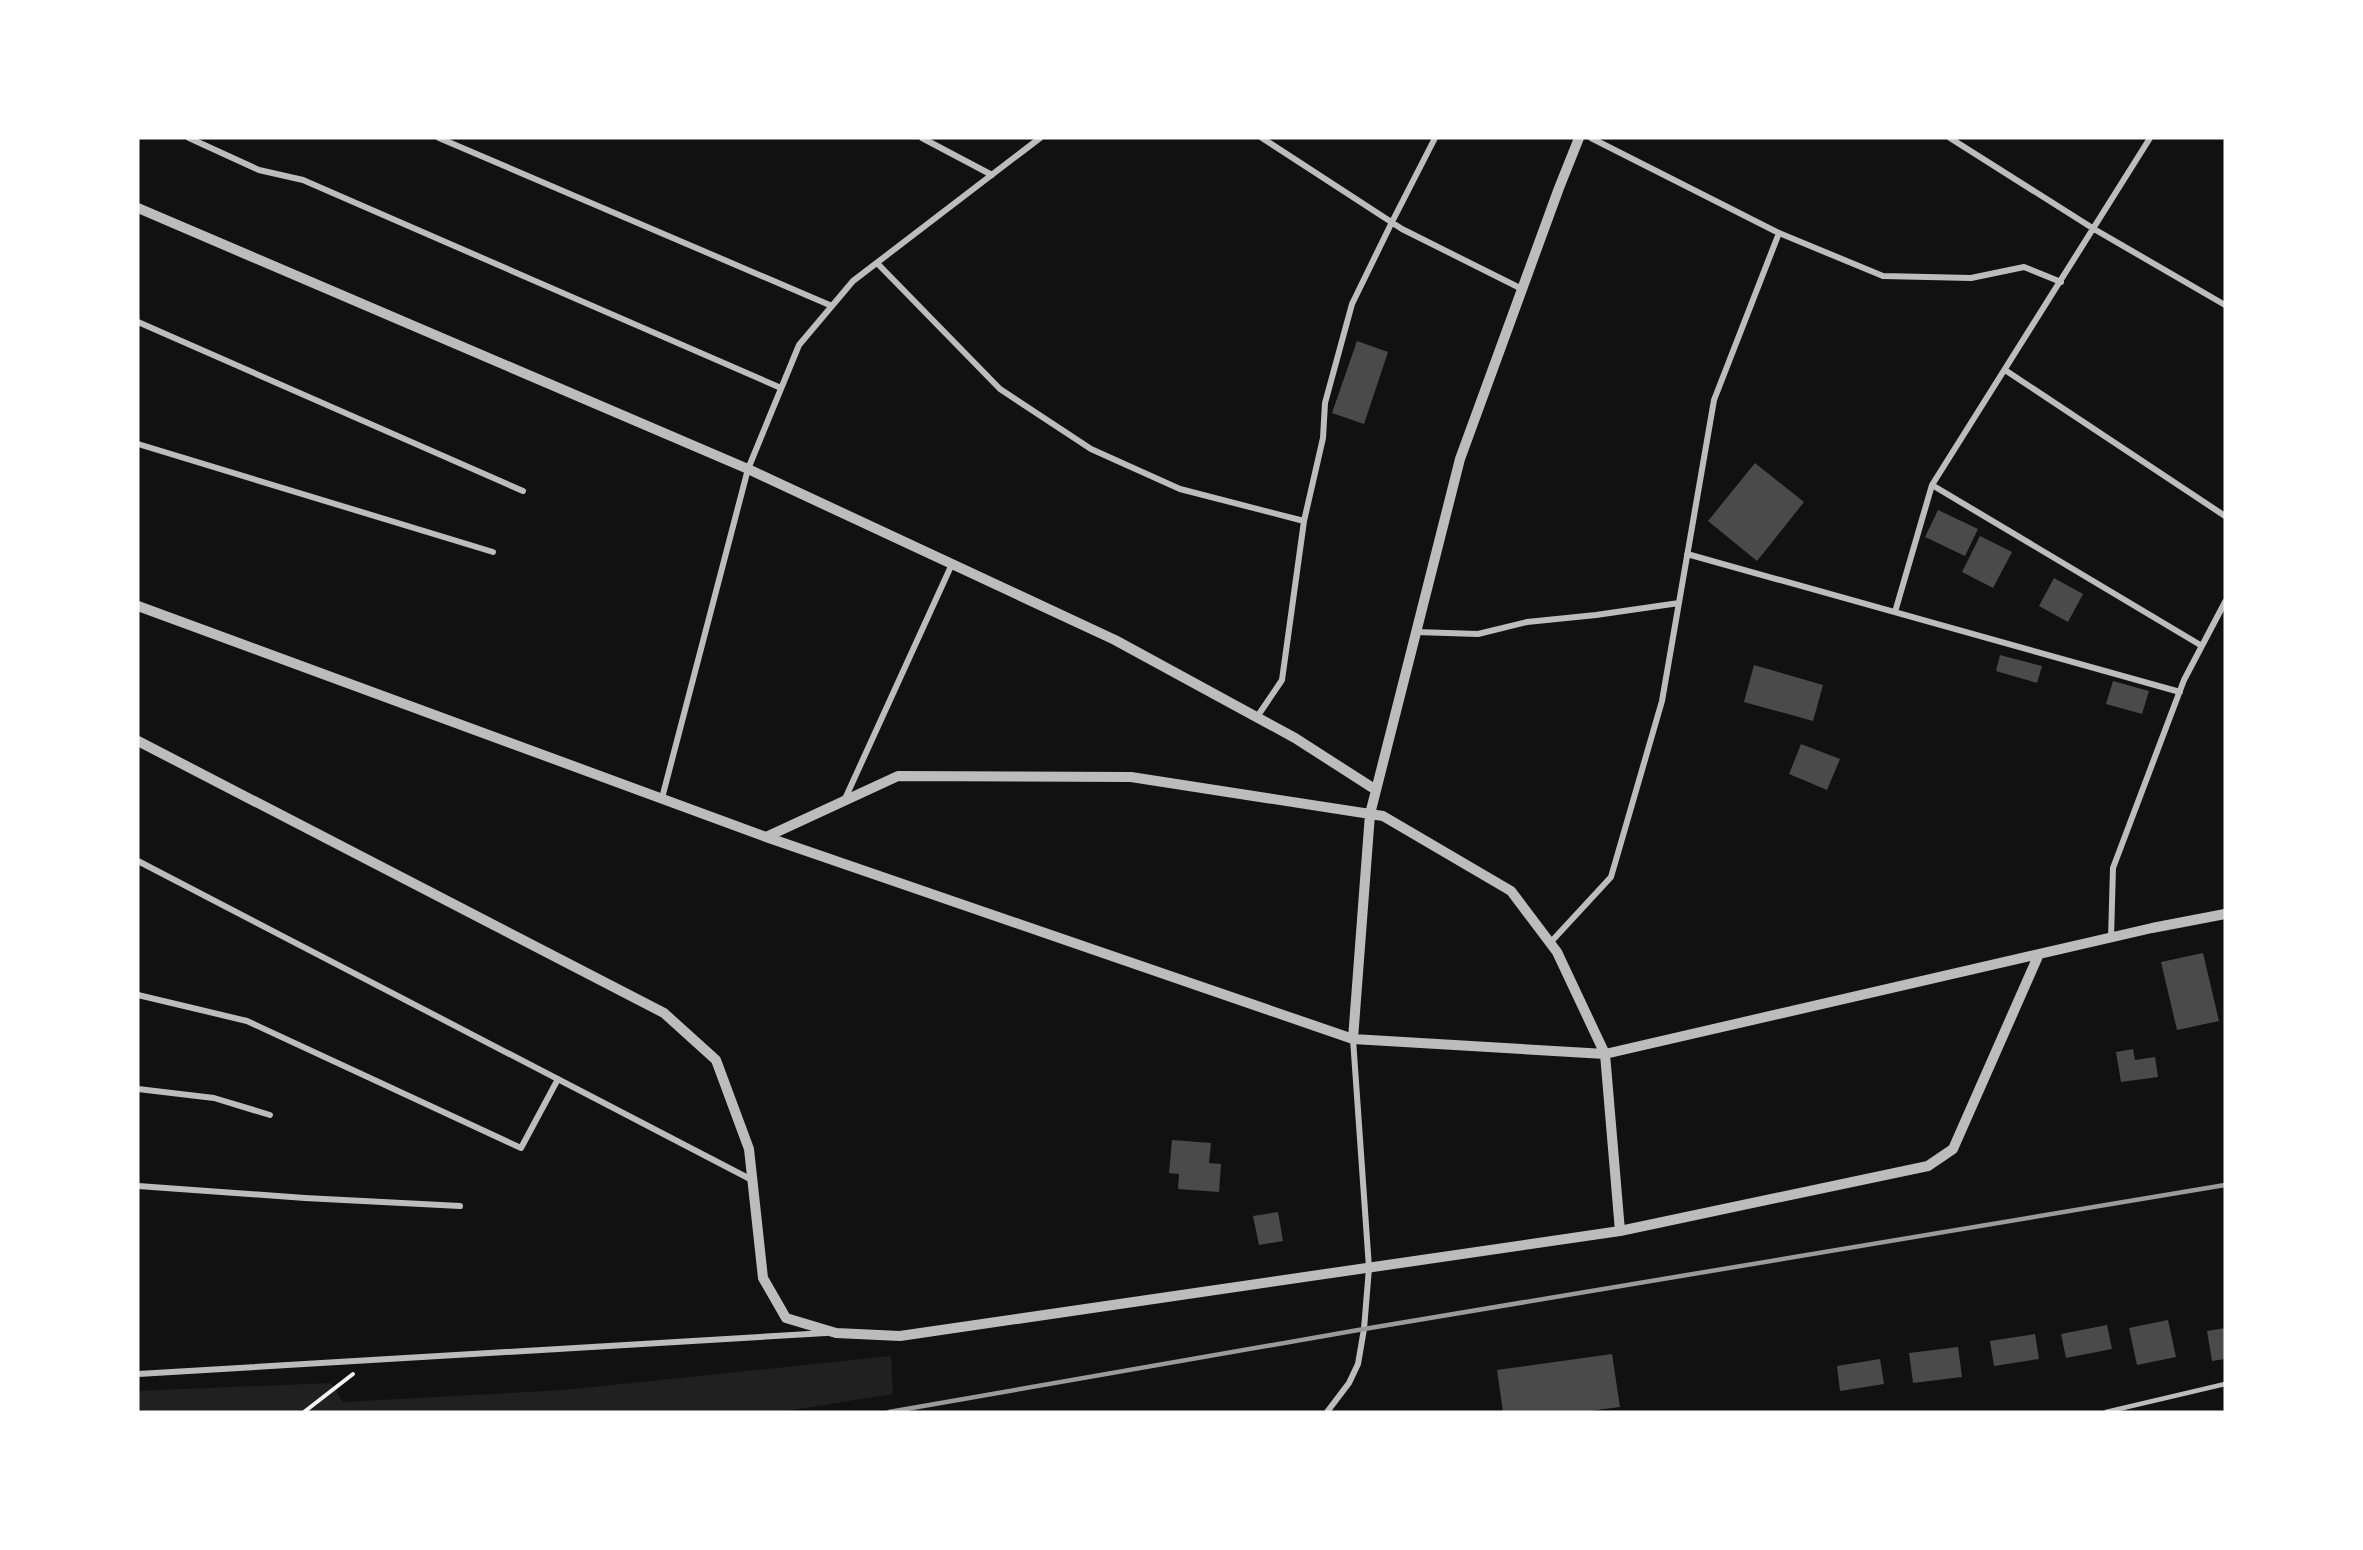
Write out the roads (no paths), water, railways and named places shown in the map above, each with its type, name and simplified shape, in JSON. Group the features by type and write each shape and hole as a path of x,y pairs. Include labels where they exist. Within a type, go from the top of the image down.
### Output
{"street":[{"path":"189,138 259,170 303,180 781,388"},
{"path":"440,138 832,306"},
{"path":"922,138 992,175"},
{"path":"662,798 748,470 799,345 853,281 1040,138"},
{"path":"1262,138 1392,222 1522,289"},
{"path":"1257,717 1282,680 1304,521 1323,438 1325,403 1353,304 1436,138"},
{"path":"1327,1412 1349,1383 1358,1364 1364,1329 1369,1268 1353,1039 1370,814 1460,459 1579,138"},
{"path":"1591,138 1779,233 1883,276 1971,278 2024,267 2061,282"},
{"path":"1950,138 2094,229 2225,305"},
{"path":"1895,612 1932,485 2151,138"},
{"path":"138,208 748,470 1115,640 1295,738 1376,790"},
{"path":"1550,943 1611,877 1662,701 1714,400 1779,233"},
{"path":"877,262 1000,389 1091,449 1180,489 1304,521"},
{"path":"138,322 523,491"},
{"path":"2005,370 2225,516"},
{"path":"138,444 494,552"},
{"path":"1932,485 2202,646"},
{"path":"1687,554 2180,692"},
{"path":"843,801 952,564"},
{"path":"1416,632 1478,634 1527,622 1679,603"},
{"path":"2111,938 2113,868 2184,680 2225,603"},
{"path":"138,606 766,837 1353,1039 1605,1054 2039,954 2225,914"},
{"path":"138,741 664,1013 717,1060 749,1149 763,1278 786,1318 836,1333"},
{"path":"766,837 898,776 1131,777 1383,816 1511,891 1557,952 1605,1054 1620,1231"},
{"path":"138,861 752,1179"},
{"path":"138,1374 836,1333 900,1336 1620,1231 1928,1166 1953,1149 2039,954"},
{"path":"138,995 247,1021 521,1148 558,1079"},
{"path":"138,1089 214,1098 270,1115"},
{"path":"138,1185 305,1198 460,1206"}],"lane":[{"path":"2106,1412 2225,1384"}],"railway":[{"path":"889,1412 1364,1329 2225,1185"}]}
